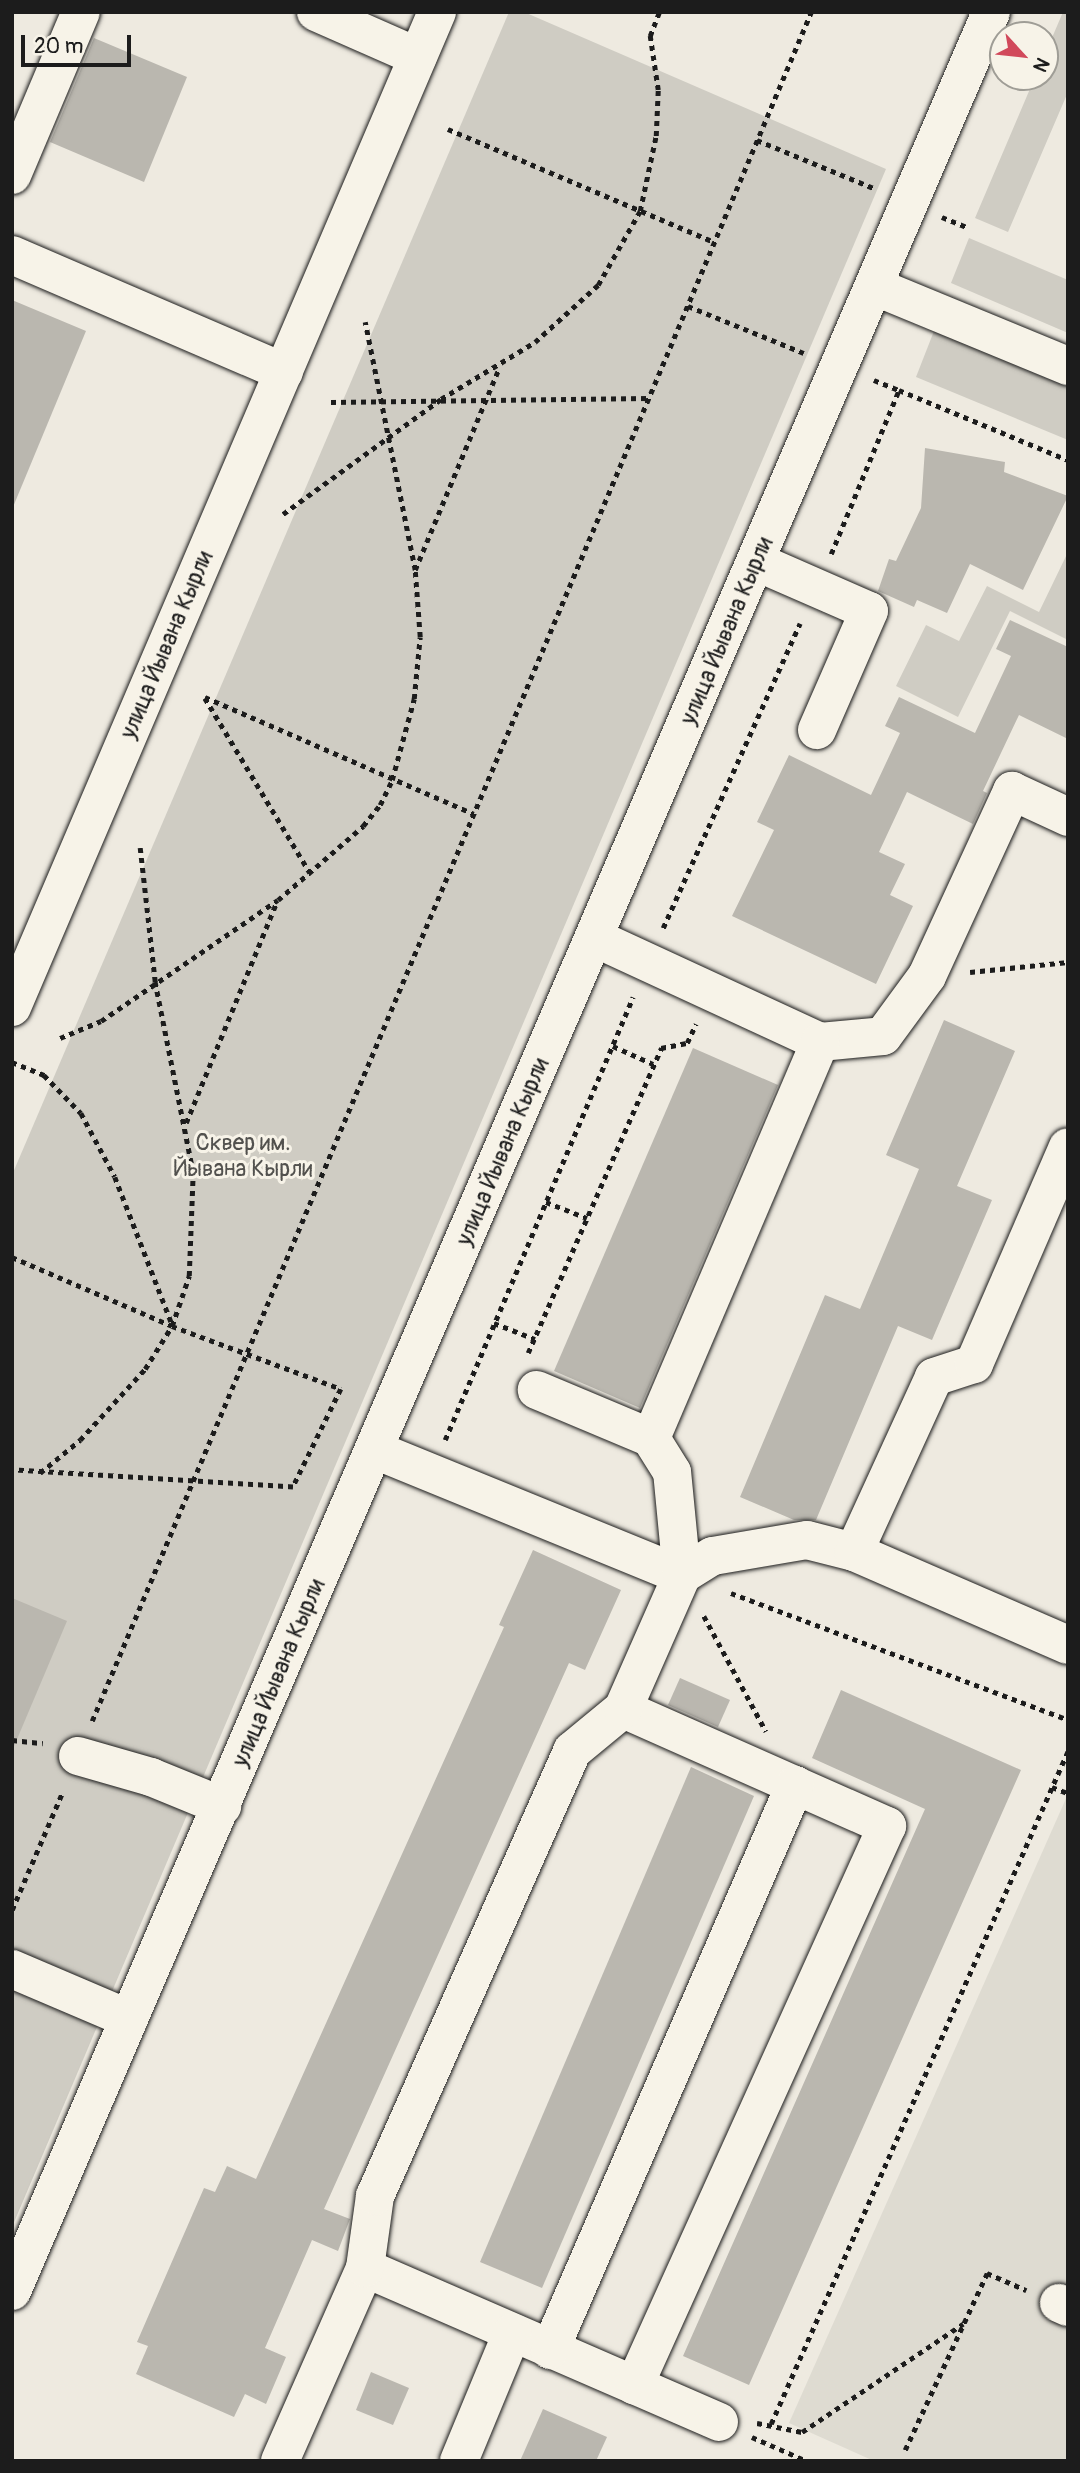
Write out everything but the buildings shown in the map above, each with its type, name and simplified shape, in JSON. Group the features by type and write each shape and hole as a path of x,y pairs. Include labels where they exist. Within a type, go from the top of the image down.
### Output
{"main road":[{"path":"12,175 81,12"},
{"path":"316,12 418,57"},
{"name":"улица Йывана Кырли","path":"12,1007 438,12"},
{"name":"улица Йывана Кырли","path":"12,2291 876,286 991,12"},
{"path":"12,255 284,372"},
{"path":"876,286 1068,366"},
{"path":"757,562 869,611 817,730"},
{"path":"595,938 820,1042 883,1036 927,976 1012,791 1068,817"},
{"path":"650,1438 820,1042"},
{"path":"854,1552 934,1377 974,1364 1068,1147"},
{"path":"280,2461 366,2269 375,2196 572,1751 623,1709 682,1575 672,1472 650,1438 537,1390"},
{"path":"374,1450 682,1575"},
{"path":"682,1575 713,1556 807,1540 854,1552 1068,1645"},
{"path":"623,1709 887,1826 634,2386"},
{"path":"78,1756 151,1777 222,1806"},
{"path":"550,2350 795,1784"},
{"path":"12,1969 129,2019"},
{"path":"366,2269 719,2422"},
{"path":"459,2461 512,2333"}],"path":[{"path":"283,514 441,399 499,367 570,315 598,285 640,211 656,136 658,89 650,36 659,12"},
{"path":"12,1910 811,12"},
{"path":"448,129 714,242"},
{"path":"757,139 967,227"},
{"path":"688,306 1068,460"},
{"path":"60,1038 101,1021 278,900 363,826 380,805 392,780 414,699 420,637 415,570 365,322"},
{"path":"415,570 499,367"},
{"path":"444,1443 612,1046 816,588 899,390"},
{"path":"331,402 649,398"},
{"path":"310,873 205,697 474,814"},
{"path":"39,1474 120,1401 172,1326 189,1276 194,1222 185,1124 155,982 140,848"},
{"path":"185,1124 278,900"},
{"path":"927,976 1068,962"},
{"path":"537,1390 525,1361 653,1064 661,1048 687,1043 712,992"},
{"path":"612,1046 653,1064"},
{"path":"12,1062 44,1075 81,1113 115,1177 172,1326"},
{"path":"546,1202 587,1218"},
{"path":"12,1257 172,1326 341,1389 293,1487 39,1474 12,1470"},
{"path":"494,1323 535,1339"},
{"path":"682,1575 1068,1720"},
{"path":"682,1575 795,1784"},
{"path":"771,2424 1068,1751"},
{"path":"1052,1787 1068,1793"},
{"path":"905,2450 987,2273 1063,2305"},
{"path":"719,2422 771,2424 802,2432 964,2324"},
{"path":"719,2422 807,2461"}],"shaded area":[{"path":"1068,1794 1068,2461 874,2461 789,2423"}],"green space":[{"name":"Сквер им. Йывана Кырли","path":"509,12 524,12 886,169 12,2227 12,1175"},
{"path":"1063,12 1068,12 1068,92 1008,232 975,218 1029,91 1059,91 1059,21"},
{"path":"969,238 1068,280 1068,333 951,283"},
{"path":"934,331 1068,385 1068,440 916,377"},
{"path":"1068,552 1068,640 1010,611 958,717 896,686 926,625 959,641 987,586 1039,612"}]}
